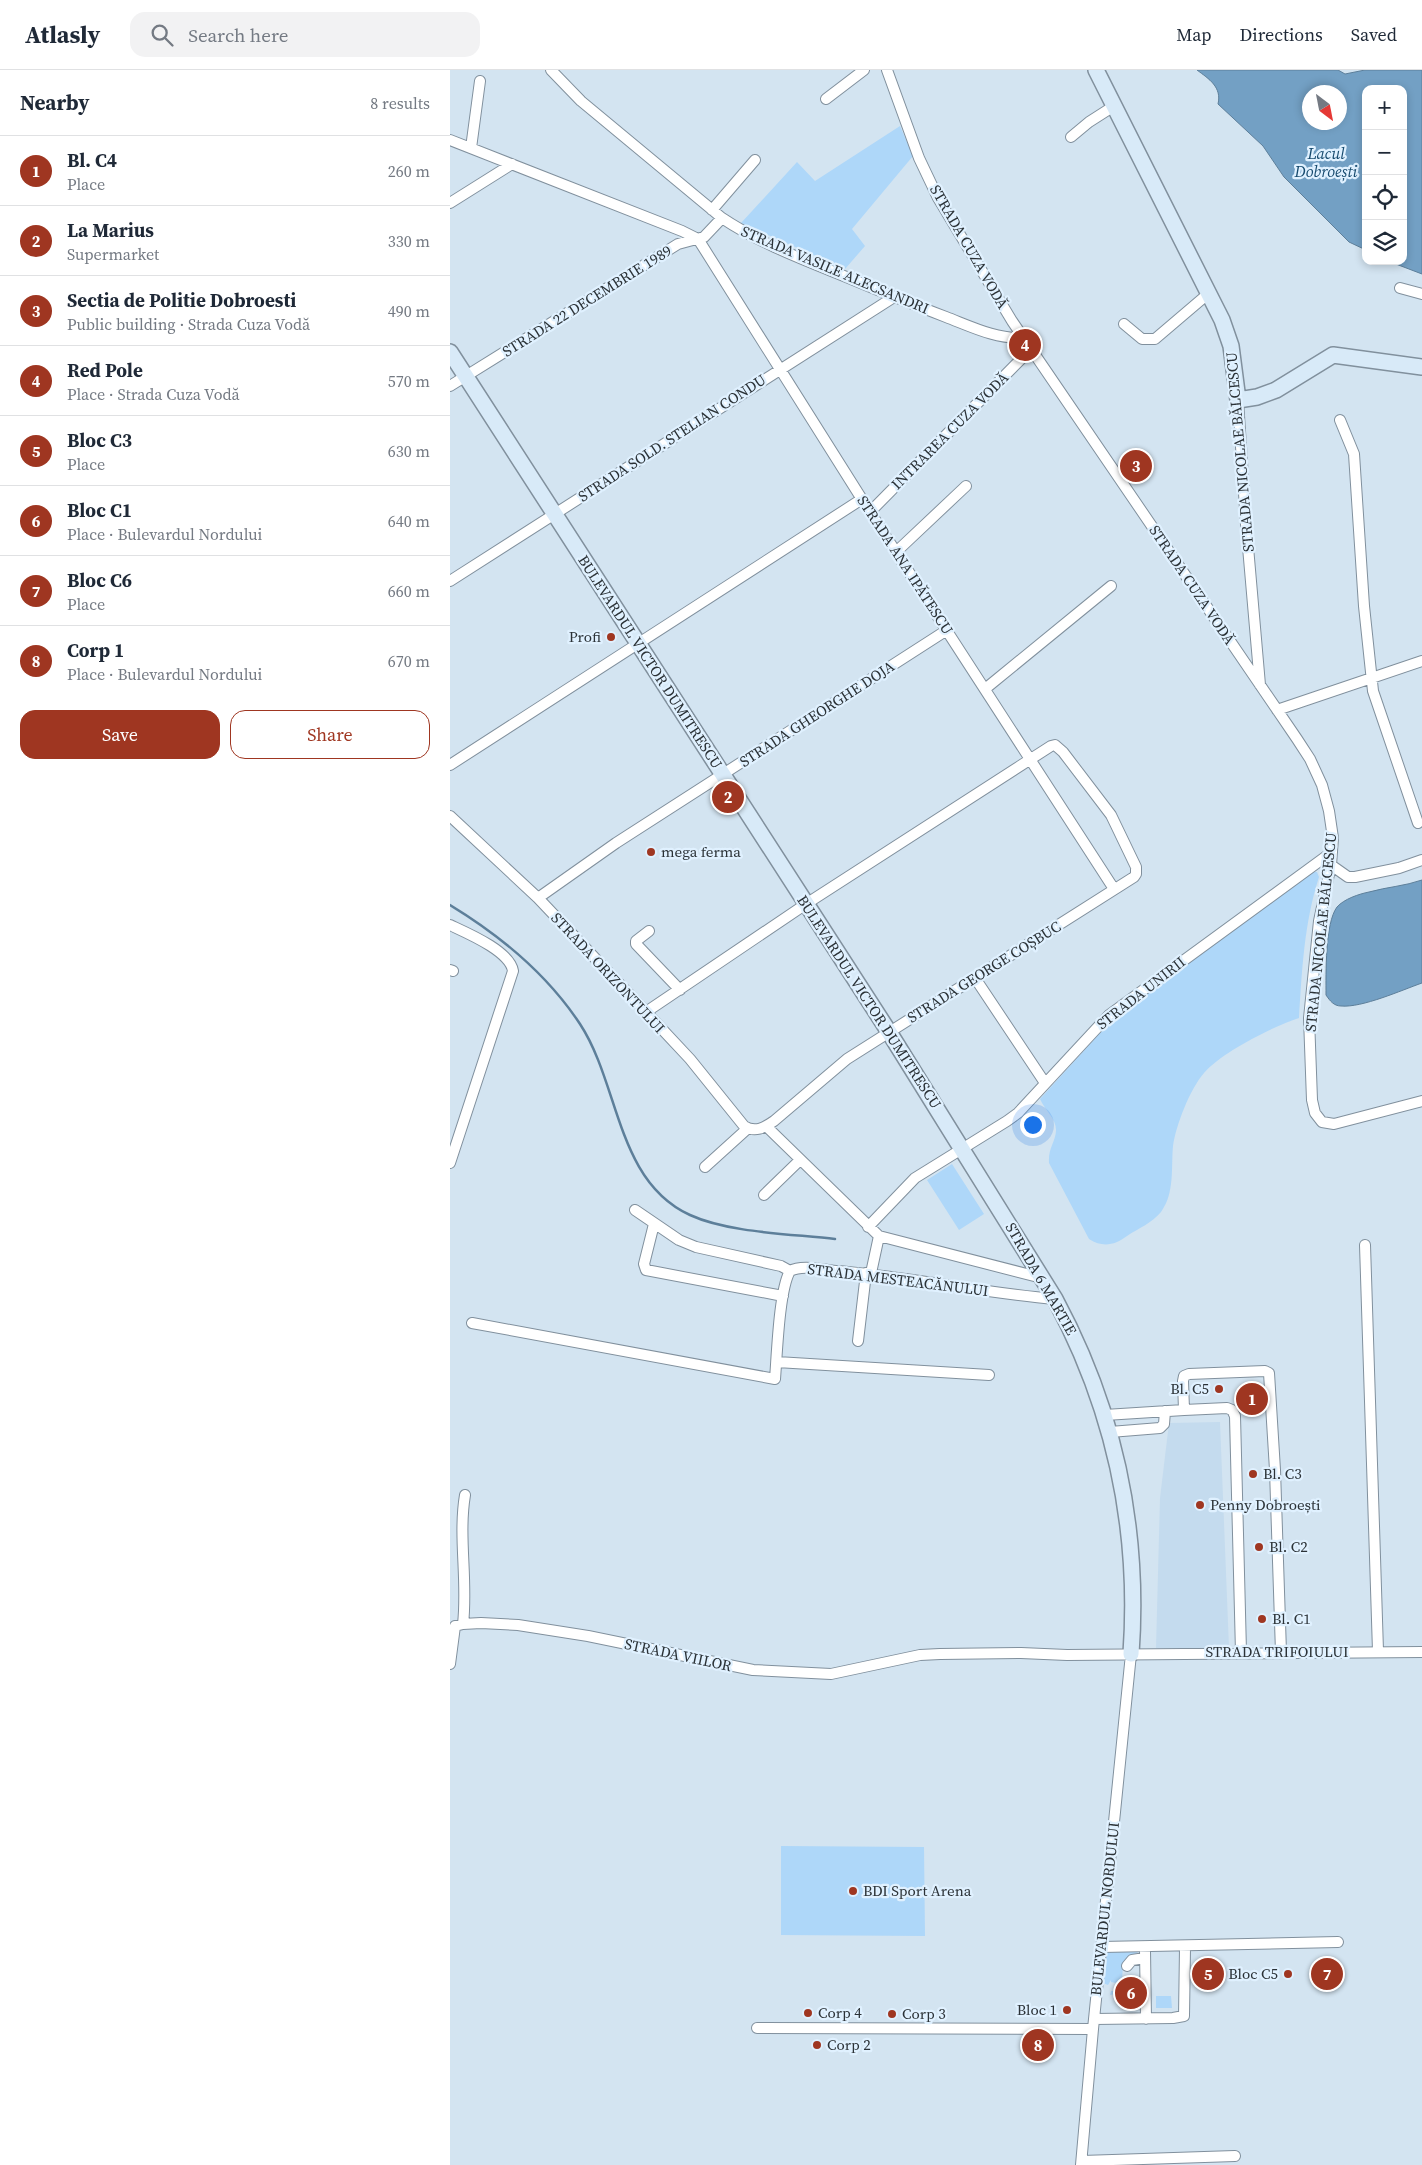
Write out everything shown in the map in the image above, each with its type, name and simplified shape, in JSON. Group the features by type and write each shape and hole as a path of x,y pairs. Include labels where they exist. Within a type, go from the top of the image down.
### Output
{"street":[{"name":"STRADA VASILE ALECSANDRI","path":"550,70 581,101 712,210 722,218 762,241 894,297 991,334 1004,338 1023,338"},
{"path":"826,99 864,70"},
{"name":"STRADA CUZA VODĂ","path":"886,70 919,158 938,198 1030,349 1260,686"},
{"name":"STRADA NICOLAE BĂLCESCU","path":"1096,70 1209,293 1222,320 1231,346 1238,400 1246,524 1260,686 1310,759 1322,785 1332,825 1331,865 1319,921 1309,1018 1312,1100 1315,1113 1322,1122 1334,1124 1422,1101"},
{"path":"471,148 480,81"},
{"path":"1071,137 1089,122 1114,106"},
{"path":"450,140 698,239"},
{"path":"712,210 755,160"},
{"path":"450,203 512,164"},
{"name":"STRADA 22 DECEMBRIE 1989","path":"450,386 678,244 698,239 708,234 722,218"},
{"name":"STRADA ANA IPĂTESCU","path":"698,239 870,512 1114,889"},
{"path":"1400,288 1422,294"},
{"path":"1124,324 1142,339 1155,339 1209,293"},
{"name":"STRADA SOLD. STELIAN CONDU","path":"450,581 894,297"},
{"name":"INTRAREA CUZA VODĂ","path":"870,512 1030,349"},
{"name":"BULEVARDUL VICTOR DUMITRESCU","path":"450,352 962,1148"},
{"path":"1238,400 1257,397 1276,390 1333,355 1422,366"},
{"path":"1340,420 1352,449 1371,679 1377,704 1418,823"},
{"path":"896,552 966,486"},
{"path":"450,765 862,499"},
{"path":"985,689 1111,586"},
{"name":"STRADA GHEORGHE DOJA","path":"538,898 616,843 947,630"},
{"path":"1278,710 1422,662"},
{"name":"STRADA GEORGE COȘBUC","path":"764,1128 832,1070 1134,877 1136,871 1111,814 1059,747 1051,746 1030,758"},
{"path":"646,1012 806,904 1030,758"},
{"name":"STRADA ORIZONTULUI","path":"450,816 538,898 690,1059 747,1128"},
{"name":"STRADA UNIRII","path":"868,1227 915,1178 1008,1121 1109,1015 1332,852"},
{"path":"1331,865 1348,878 1399,868 1422,860"},
{"path":"450,925 492,947 509,961 513,971 450,1163"},
{"path":"649,931 636,941 636,944 680,990"},
{"path":"975,978 1045,1083"},
{"path":"705,1167 747,1128 764,1128 800,1160 868,1227 880,1236 1042,1278"},
{"name":"STRADA 6 MARTIE","path":"962,1148 1055,1299 1091,1374 1105,1415 1123,1490 1130,1547 1133,1581 1131,1654"},
{"path":"764,1195 800,1160"},
{"name":"STRADA MESTEACĂNULUI","path":"635,1210 679,1240 696,1247 781,1266 790,1271 795,1268 808,1268 869,1273 1055,1299"},
{"path":"654,1224 644,1264 646,1270 782,1296"},
{"path":"858,1341 869,1273 880,1236"},
{"path":"1365,1245 1378,1651"},
{"path":"472,1323 775,1379 782,1296 790,1271"},
{"path":"776,1362 989,1375"},
{"path":"1184,1410 1183,1380 1186,1374 1265,1371 1269,1373 1281,1652"},
{"path":"1105,1415 1227,1408 1234,1412 1241,1652"},
{"path":"1110,1432 1160,1428 1164,1424 1165,1412"},
{"path":"450,1664 456,1625 466,1589 462,1530 465,1495"},
{"name":"STRADA VIILOR","path":"456,1625 500,1623 542,1628 753,1670 832,1674 900,1659 940,1654 1131,1654"},
{"name":"STRADA TRIFOIULUI","path":"1131,1654 1422,1652"},
{"name":"BULEVARDUL NORDULUI","path":"1081,2163 1093,2024 1131,1654"},
{"path":"1102,1947 1338,1942"},
{"path":"757,2028 1093,2024 1184,2016 1184,1948"},
{"path":"1127,1966 1132,1960 1145,1954 1146,2018"},
{"path":"1081,2163 1235,2156"}],"shaded area":[{"path":"900,126 913,156 852,229 865,246 845,269 741,223 797,162 815,181"},
{"path":"1311,872 1317,872 1319,877 1307,930 1299,1018 1275,1027 1235,1049 1204,1073 1184,1108 1177,1128 1173,1146 1170,1188 1161,1212 1154,1219 1122,1239 1109,1244 1094,1242 1089,1239 1049,1163 1056,1127 1040,1099 1111,1021"},
{"path":"952,1164 984,1214 959,1230 927,1180"},
{"path":"1220,1422 1229,1648 1156,1648 1160,1498 1169,1423"},
{"name":"BDI Sport Arena","path":"781,1846 924,1847 925,1936 781,1935"},
{"path":"1113,1948 1117,1952 1140,1948 1140,1951 1129,1957 1123,1966 1121,1993 1110,1995 1111,1991 1115,1991 1116,1983 1111,1982 1111,1980 1108,1985 1103,1983 1107,1949"},
{"path":"1156,1996 1171,1996 1172,2008 1156,2008"}],"water":[{"name":"Lacul Dobroești","path":"1197,70 1338,70 1345,74 1365,70 1422,70 1422,274 1398,265 1407,265 1407,85 1362,85 1362,248 1349,242 1284,177 1263,146 1218,104 1218,93 1210,80"},
{"path":"1422,880 1422,983 1360,1004 1339,1006 1334,1004 1326,995 1326,962 1330,925 1337,907 1348,899 1361,894"}],"waterway":[{"path":"450,905 522,957 567,1006 580,1024 593,1048 633,1156 647,1179 666,1200 690,1215 723,1226 761,1232 835,1239"}],"place":[{"name":"Red Pole","path":"1025,345"},
{"name":"Sectia de Politie Dobroesti","path":"1136,466"},
{"name":"Profi","path":"611,637"},
{"name":"La Marius","path":"728,797"},
{"name":"mega ferma","path":"651,852"},
{"name":"Bl. C5","path":"1219,1389"},
{"name":"Bl. C4","path":"1252,1399"},
{"name":"Bl. C3","path":"1253,1474"},
{"name":"Penny Dobroești","path":"1200,1505"},
{"name":"Bl. C2","path":"1259,1547"},
{"name":"Bl. C1","path":"1262,1619"},
{"name":"BDI Sport Arena","path":"853,1891"},
{"name":"Bloc C3","path":"1208,1974"},
{"name":"Bloc C5","path":"1288,1974"},
{"name":"Bloc C6","path":"1327,1974"},
{"name":"Bloc C1","path":"1131,1993"},
{"name":"Bloc 1","path":"1067,2010"},
{"name":"Corp 4","path":"808,2013"},
{"name":"Corp 3","path":"892,2014"},
{"name":"Corp 2","path":"817,2045"},
{"name":"Corp 1","path":"1038,2045"}]}
